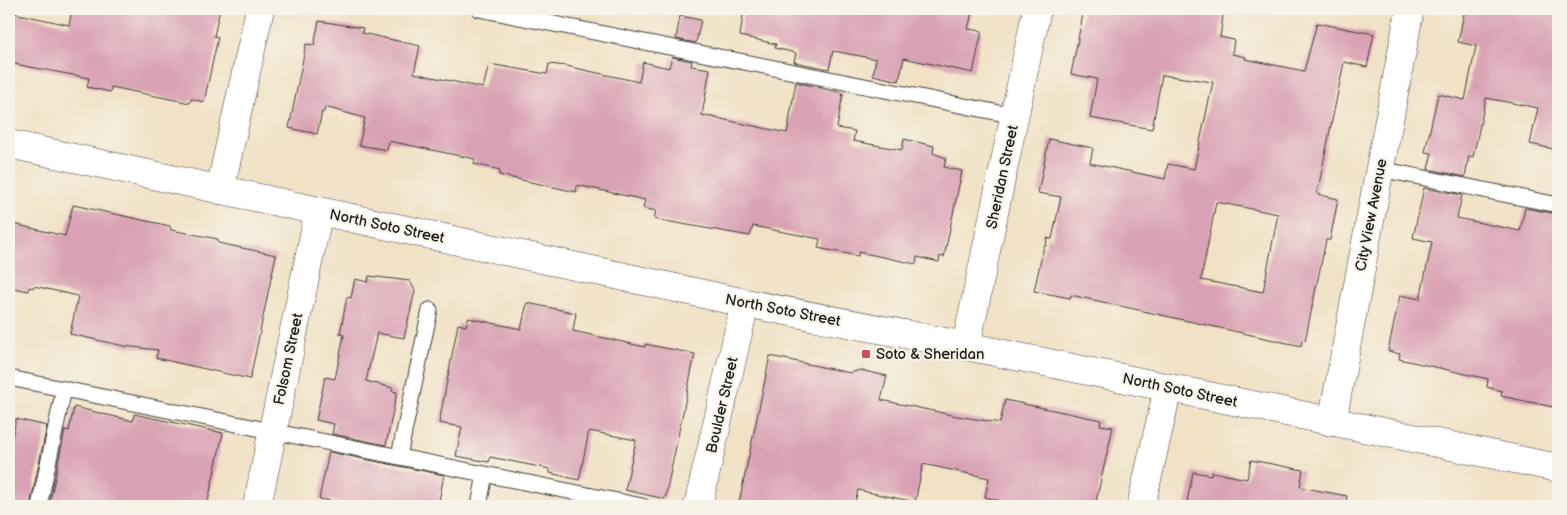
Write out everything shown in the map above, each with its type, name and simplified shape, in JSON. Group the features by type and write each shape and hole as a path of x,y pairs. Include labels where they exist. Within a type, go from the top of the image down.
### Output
{"street":[{"path":"220,190 260,9"},
{"name":"Sheridan Street","path":"966,346 1037,9"},
{"name":"City View Avenue","path":"1332,422 1380,169 1406,9"},
{"name":"North Soto Street","path":"9,144 745,303 966,346 1558,468"},
{"name":"Folsom Street","path":"258,506 318,211"},
{"name":"Boulder Street","path":"698,506 745,303"},
{"path":"1141,506 1168,388"}],"lane":[{"path":"478,9 1015,116"},
{"path":"1380,169 1558,205"},
{"path":"399,456 430,310"},
{"path":"9,378 642,506"},
{"path":"39,506 64,388"},
{"path":"479,506 486,474"}],"building":[{"path":"72,9 220,9 214,36 218,37 204,102 191,99 190,103 111,87 110,92 87,87 89,78 9,63 9,12 69,25"},
{"path":"744,9 973,9 968,29 982,31 973,73 904,58 899,81 873,75 876,59 833,51 829,69 794,62 796,53 775,48 776,44 740,36"},
{"path":"1084,9 1224,9 1220,37 1234,40 1232,54 1246,57 1245,59 1304,71 1317,23 1374,34 1367,67 1344,62 1317,194 1338,199 1330,240 1326,240 1305,341 1302,340 1301,346 1071,295 1070,298 1034,291 1044,246 1046,246 1047,238 1052,239 1061,197 1038,193 1049,139 1093,148 1090,163 1165,179 1168,164 1194,169 1213,82 1162,75 1152,129 1090,118 1097,79 1071,74","holes":["1216,202 1278,214 1263,292 1201,280"]},
{"path":"1465,9 1558,9 1558,76 1555,92 1558,91 1558,150 1530,144 1538,108 1486,98 1473,157 1469,156 1465,177 1428,169 1432,153 1425,152 1438,94 1465,100 1476,46 1458,42"},
{"path":"680,16 701,20 696,43 676,39"},
{"path":"319,21 363,28 362,33 420,46 414,73 483,88 489,64 547,74 549,64 566,66 639,82 643,62 669,68 672,57 692,61 691,66 710,69 702,115 787,133 796,82 843,93 837,128 855,131 853,141 902,150 904,139 934,146 933,153 946,158 944,167 962,171 944,257 940,256 939,262 917,257 916,264 859,252 858,256 818,248 820,239 753,226 750,236 654,219 656,211 643,208 645,200 577,185 576,192 499,175 500,170 474,164 475,159 389,141 387,150 359,145 365,118 325,107 317,134 289,128 306,44 314,45"},
{"path":"1424,188 1462,195 1457,218 1520,231 1525,208 1558,214 1558,408 1501,396 1502,391 1487,387 1488,379 1399,359 1400,354 1388,351 1400,295 1420,299 1432,242 1413,238"},
{"path":"73,205 170,226 171,230 218,239 218,243 276,255 250,379 156,358 158,350 124,346 70,334 78,296 34,286 33,288 29,287 28,291 9,287 9,223 65,236"},
{"path":"369,276 410,281 415,291 404,338 377,333 366,381 393,388 392,391 397,392 386,445 332,434 334,424 316,420 325,377 335,379 344,335 340,334 347,297 351,298 355,279 368,282"},
{"path":"527,303 576,313 573,331 645,347 645,344 695,354 665,499 625,490 636,440 589,431 579,480 550,473 550,469 490,457 489,462 456,456 462,427 439,423 458,324 466,326 468,318 521,329"},
{"path":"770,356 850,373 860,370 887,376 881,400 957,416 1000,423 1005,400 1101,420 1100,425 1113,427 1095,506 998,506 1000,501 985,497 989,478 923,464 915,502 858,490 854,506 757,506 739,503"},
{"path":"74,407 133,421 134,414 223,433 207,506 49,506 65,430 69,431"},
{"path":"16,419 47,426 30,506 9,506 9,452"},
{"path":"329,452 444,475 438,506 364,506 319,499"},
{"path":"1251,460 1303,470 1300,487 1347,496 1346,506 1186,506 1193,472 1211,475 1212,472 1247,479"}],"place":[{"name":"Soto & Sheridan","path":"866,354"}]}
